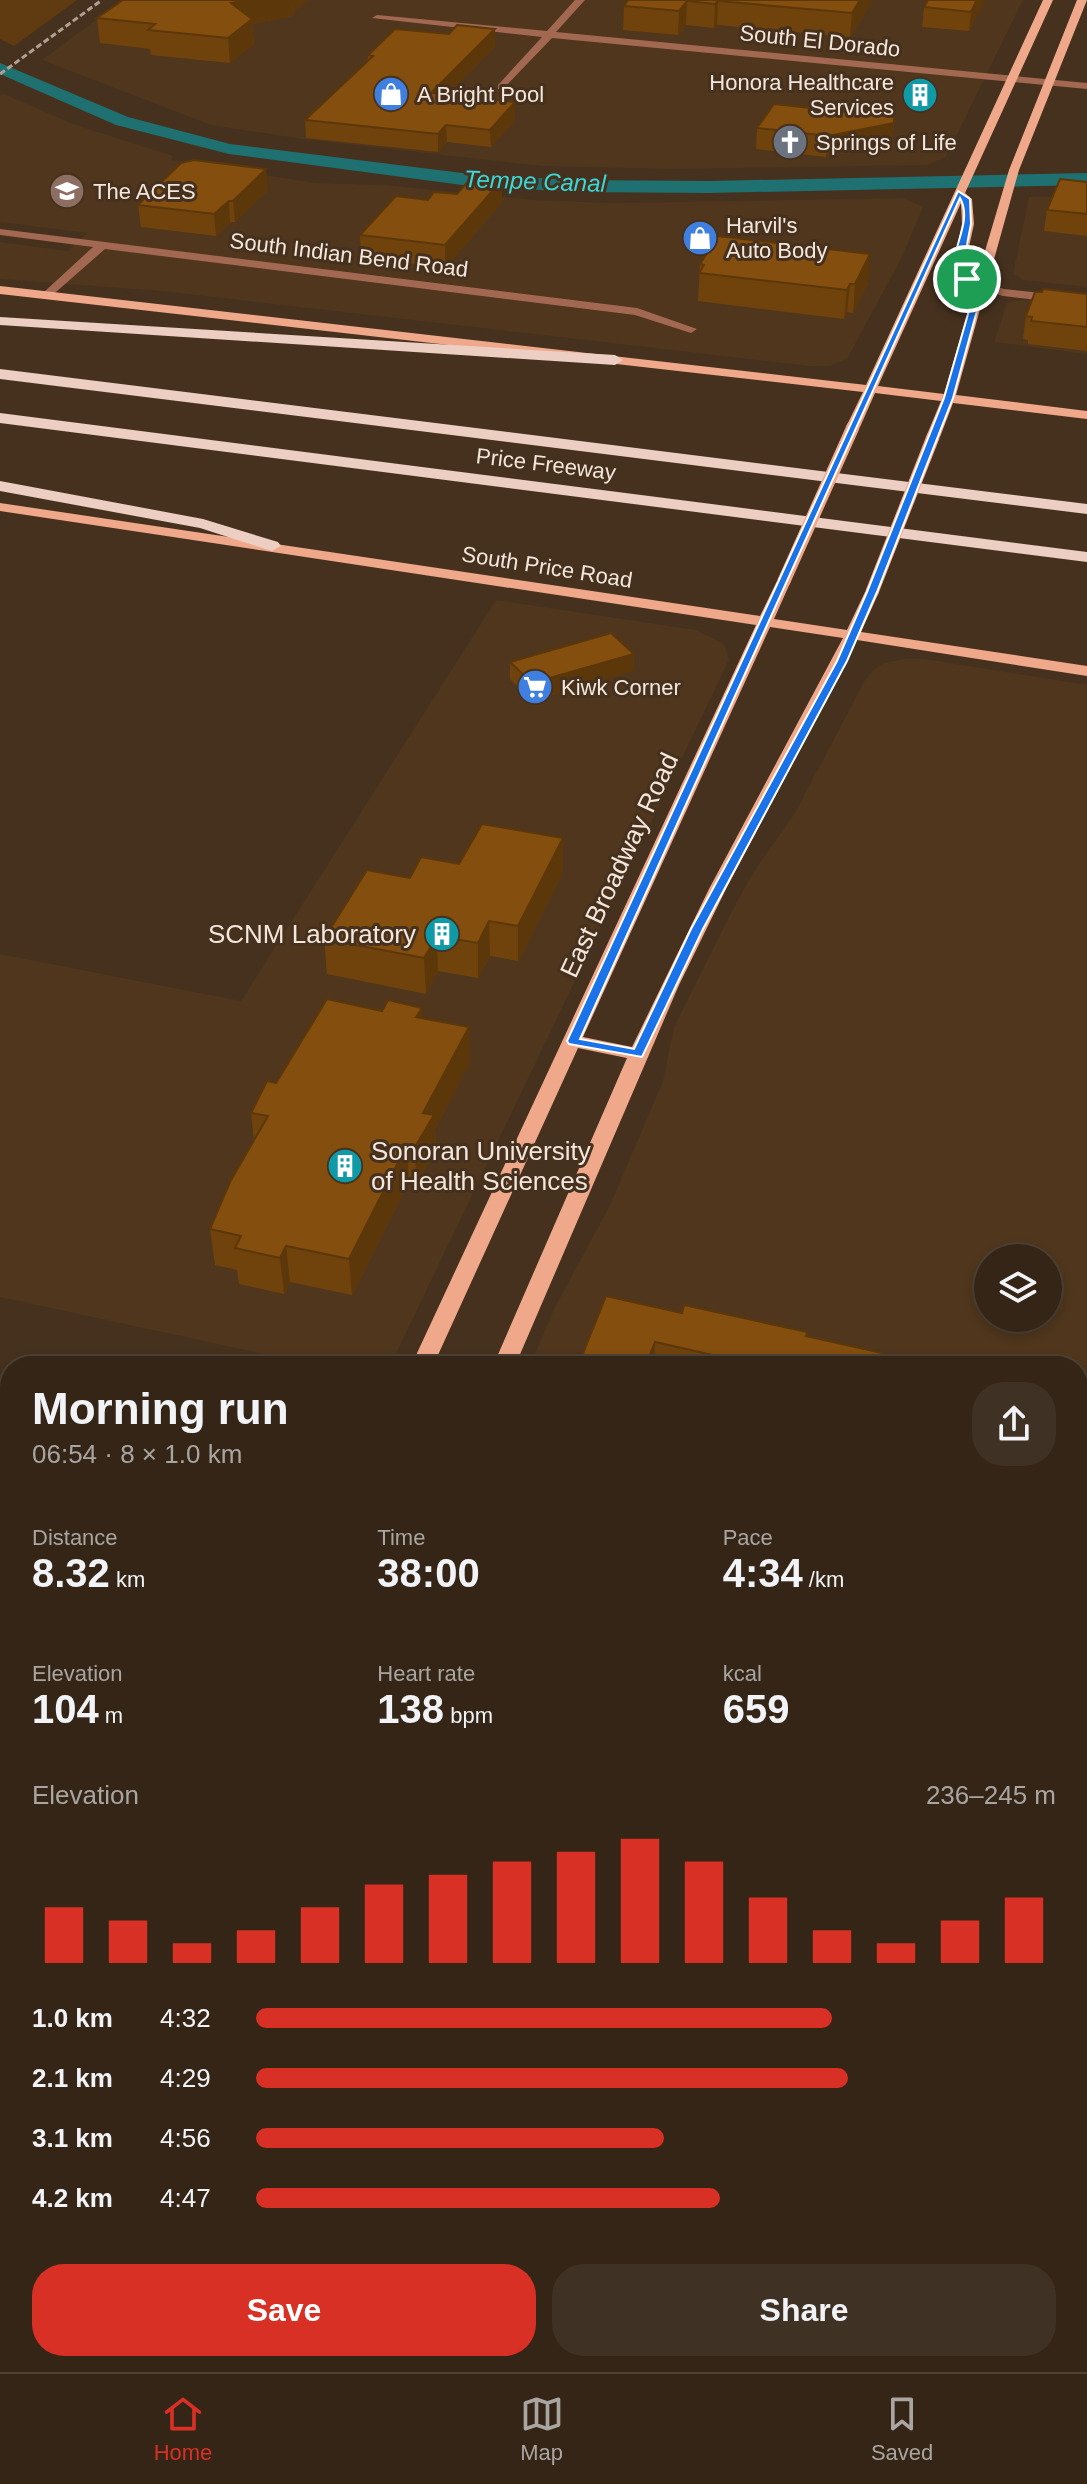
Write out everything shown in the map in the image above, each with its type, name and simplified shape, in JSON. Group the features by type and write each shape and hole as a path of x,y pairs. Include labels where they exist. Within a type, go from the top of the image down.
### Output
{"highway":[{"path":"0,321 615,360"},
{"name":"Price Freeway","path":"0,374 1087,509"},
{"name":"Price Freeway","path":"0,418 1087,557"},
{"path":"0,486 203,524 272,546"}],"main road":[{"name":"East Broadway Road","path":"427,1356 765,624 1048,0"},
{"path":"508,1356 638,1054 697,929 853,637 949,398 1006,192 1082,0"},
{"path":"958,193 966,199 968,224 958,271 980,285"},
{"path":"0,290 1087,415"},
{"name":"South Price Road","path":"0,507 1087,671"},
{"path":"573,1041 638,1054"}],"street":[{"path":"502,87 580,0"},
{"name":"South El Dorado","path":"377,18 1087,86"},
{"name":"South Indian Bend Road","path":"0,232 637,312 691,329"},
{"path":"48,295 104,243"},
{"path":"980,285 1006,283 1087,292"},
{"path":"980,285 1003,292 1087,302"}],"shaded area":[{"path":"0,0 77,0 14,46 0,39"},
{"path":"123,0 1023,0 946,157 927,165 676,169 542,166 302,139 211,125 42,60"},
{"path":"4,94 73,124 173,156 171,160 315,183 386,185 534,200 613,203 904,198 923,207 902,257 847,359 830,366 161,291 0,279 0,242 68,251 87,233 0,222 0,95"},
{"path":"1029,197 1087,197 1087,287 1024,280 1013,274"},
{"path":"1022,300 1087,307 1087,354 994,342 1007,303"},
{"path":"496,600 696,630 724,644 729,660 395,1356 273,1356 0,1297 0,954 241,1001"},
{"path":"925,659 1087,685 1087,1356 534,1356 554,1309 610,1205 663,1081 674,1027 754,871 795,813 873,670 885,663"}],"building":[{"path":"123,0 246,0 231,3 252,19 228,38 148,30 155,24 97,18"},
{"path":"628,0 860,0 852,13 718,1 715,4 687,1 679,11 624,6"},
{"path":"928,0 977,0 971,12 924,7"},
{"path":"457,25 495,29 431,93 515,102 490,130 446,125 438,134 305,120 373,56 368,55 395,29 449,34"},
{"path":"774,104 894,117 894,123 828,136 757,128"},
{"path":"194,160 266,169 233,201 214,214 138,205 181,163"},
{"path":"472,177 502,180 445,245 360,235 396,196 428,200 434,192 457,194"},
{"path":"1060,179 1087,182 1087,214 1047,210"},
{"path":"718,236 870,254 855,284 850,284 847,290 699,273 704,265 700,264"},
{"path":"1043,289 1087,294 1087,327 1031,321 1032,317 1026,316 1035,292 1042,292"},
{"path":"611,633 634,654 532,683 510,662"},
{"path":"482,824 563,838 518,926 489,921 478,943 437,936 424,958 324,939 367,870 410,878 421,857 459,864"},
{"name":"Sonoran University of Health Sciences","path":"327,999 382,1011 388,1000 422,1008 416,1017 469,1027 423,1113 434,1115 415,1147 407,1145 349,1259 286,1246 280,1258 235,1248 241,1236 210,1229 230,1182 268,1116 251,1113 267,1081 276,1083"},
{"path":"606,1296 682,1313 684,1305 807,1332 806,1336 882,1353 881,1356 717,1356 655,1342 650,1356 582,1356"}],"waterway":[{"name":"Tempe Canal","path":"0,68 122,121 229,149 462,179 572,186 709,187 1087,179"}],"railway":[{"path":"0,74 102,0"}],"place":[{"name":"A Bright Pool","path":"391,94"},
{"name":"Honora Healthcare Services","path":"920,95"},
{"name":"Springs of Life","path":"790,142"},
{"name":"The ACES","path":"67,191"},
{"name":"Harvil's Auto Body","path":"700,238"},
{"name":"Kiwk Corner","path":"535,687"},
{"name":"SCNM Laboratory","path":"442,934"},
{"name":"Sonoran University of Health Sciences","path":"345,1166"}],"route":[{"path":"958,193 966,199 968,224 958,271 967,279 980,285 949,398 842,661 697,929 638,1054 573,1041 958,193"}]}
